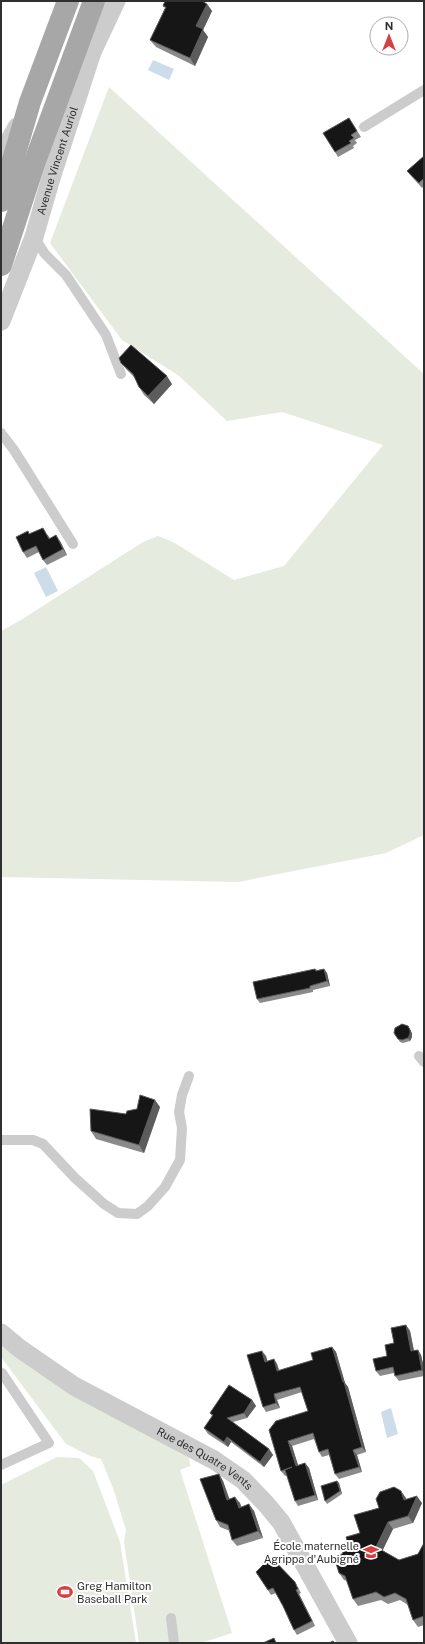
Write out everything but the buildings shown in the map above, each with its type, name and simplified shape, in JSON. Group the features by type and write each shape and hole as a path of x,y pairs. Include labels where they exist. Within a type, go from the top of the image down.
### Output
{"main road":[{"path":"1,200 30,104 68,1"},
{"name":"Avenue Vincent Auriol","path":"1,265 34,164 94,1"}],"street":[{"name":"Avenue Vincent Auriol","path":"1,321 34,237 51,178 92,52 116,1"},
{"path":"1,156 30,104"},
{"name":"Rue des Quatre Vents","path":"1,1333 19,1348 74,1386 214,1460 242,1480 266,1504 281,1522 348,1643"}],"lane":[{"path":"364,128 424,90"},
{"path":"34,237 45,254 66,275 106,335 121,374"},
{"path":"1,433 14,450 73,544"},
{"path":"1,1140 33,1140 43,1144 75,1178 104,1204 118,1213 137,1214 148,1206 165,1187 180,1160 182,1128 179,1112 182,1095 189,1076"},
{"path":"1,1373 48,1443 1,1465"},
{"path":"171,1618 174,1643"}],"shaded area":[{"path":"109,87 424,374 424,835 386,853 238,882 1,877 1,631 21,620 143,542 158,536 173,542 234,580 284,566 383,445 282,412 227,421 178,375 122,340 50,243"},
{"path":"1,1346 64,1387 189,1458 190,1466 180,1470 232,1633 201,1643 139,1643 124,1542 126,1530 113,1488 101,1459 90,1456 66,1444 1,1357"},
{"name":"Greg Hamilton Baseball Park","path":"57,1457 79,1458 93,1471 120,1542 136,1643 1,1643 1,1485"}],"water":[{"path":"153,60 174,69 169,80 148,70"},
{"path":"46,567 58,591 46,597 34,573"},
{"path":"391,1408 398,1434 387,1438 381,1412"}],"place":[{"name":"École maternelle Agrippa d'Aubigné","path":"371,1552"},
{"name":"Greg Hamilton Baseball Park","path":"65,1592"}]}
